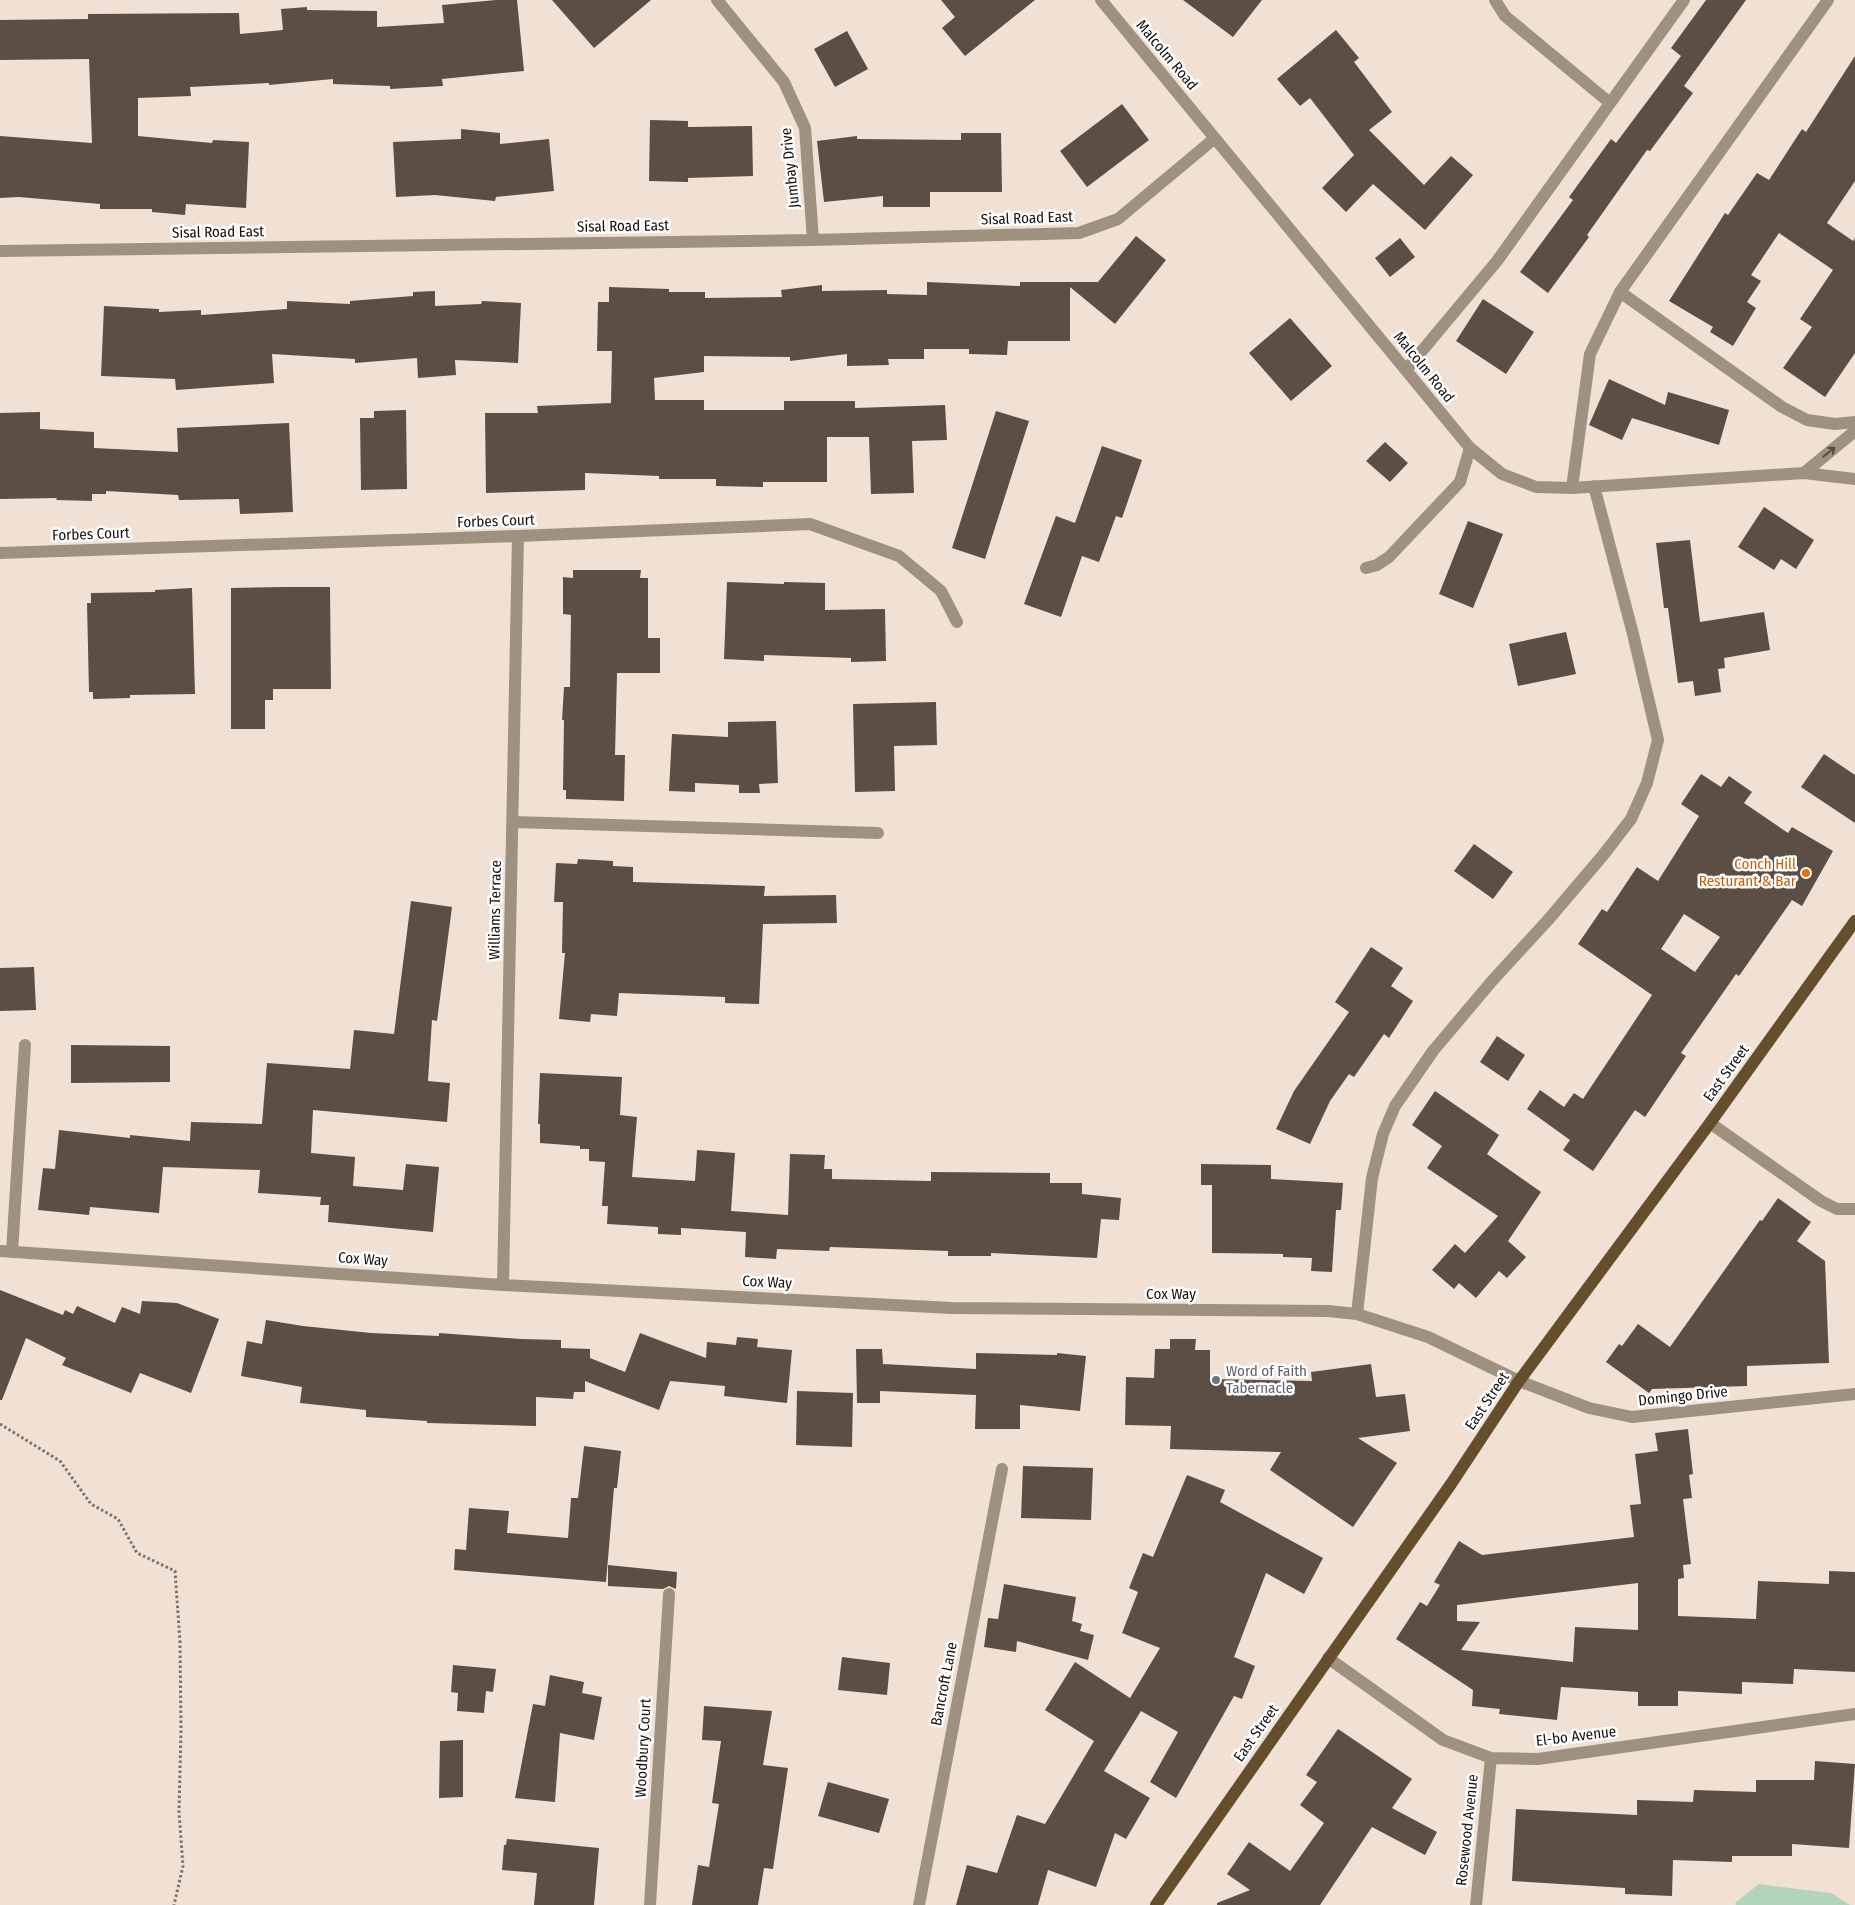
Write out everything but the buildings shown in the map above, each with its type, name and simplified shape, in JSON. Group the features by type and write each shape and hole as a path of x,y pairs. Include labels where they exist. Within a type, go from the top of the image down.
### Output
{"main road":[{"name":"East Street","path":"1156,1905 1451,1484 1519,1381 1710,1123 1855,921"}],"street":[{"name":"Jumbay Drive","path":"717,0 784,82 805,128 813,240"},
{"name":"Malcolm Road","path":"1101,0 1470,448 1502,474 1536,488 1572,488 1804,473 1855,478"},
{"path":"1495,0 1505,16 1610,103"},
{"path":"1406,370 1497,261 1684,0"},
{"path":"1572,488 1590,354 1620,292 1828,0"},
{"name":"Sisal Road East","path":"0,250 813,240 1079,233 1118,219 1215,138"},
{"path":"1620,292 1782,407 1807,420 1835,424 1855,422"},
{"path":"1804,473 1855,431"},
{"path":"1366,568 1377,565 1389,557 1460,482 1470,448"},
{"path":"1356,1314 1372,1178 1383,1134 1396,1106 1439,1044 1492,981 1548,920 1632,819 1647,783 1658,740 1634,634 1594,486"},
{"name":"Forbes Court","path":"0,553 518,536 810,524 899,556 941,591 957,622"},
{"name":"Williams Terrace","path":"503,1285 518,536"},
{"path":"513,822 878,834"},
{"path":"6,1251 25,1045"},
{"path":"1710,1123 1837,1210 1855,1209"},
{"name":"Cox Way","path":"6,1251 503,1285 952,1308 1328,1311 1356,1314 1428,1337 1519,1381"},
{"name":"Domingo Drive","path":"1519,1381 1589,1408 1632,1417 1855,1394"},
{"name":"Bancroft Lane","path":"919,1905 1002,1469"},
{"name":"Woodbury Court","path":"650,1905 669,1594"},
{"name":"El-bo Avenue","path":"1328,1658 1443,1740 1491,1758 1538,1759 1855,1714"},
{"name":"Rosewood Avenue","path":"1476,1905 1491,1758"}],"path":[{"path":"0,1424 60,1461 91,1504 118,1519 137,1553 175,1571 180,1652 182,1730 179,1812 183,1866 174,1905"}],"green space":[{"path":"1759,1884 1831,1893 1850,1905 1736,1905 1735,1903"}],"place":[{"name":"Conch Hill Resturant & Bar","path":"1806,873"},
{"name":"Word of Faith Tabernacle","path":"1216,1380"}]}
